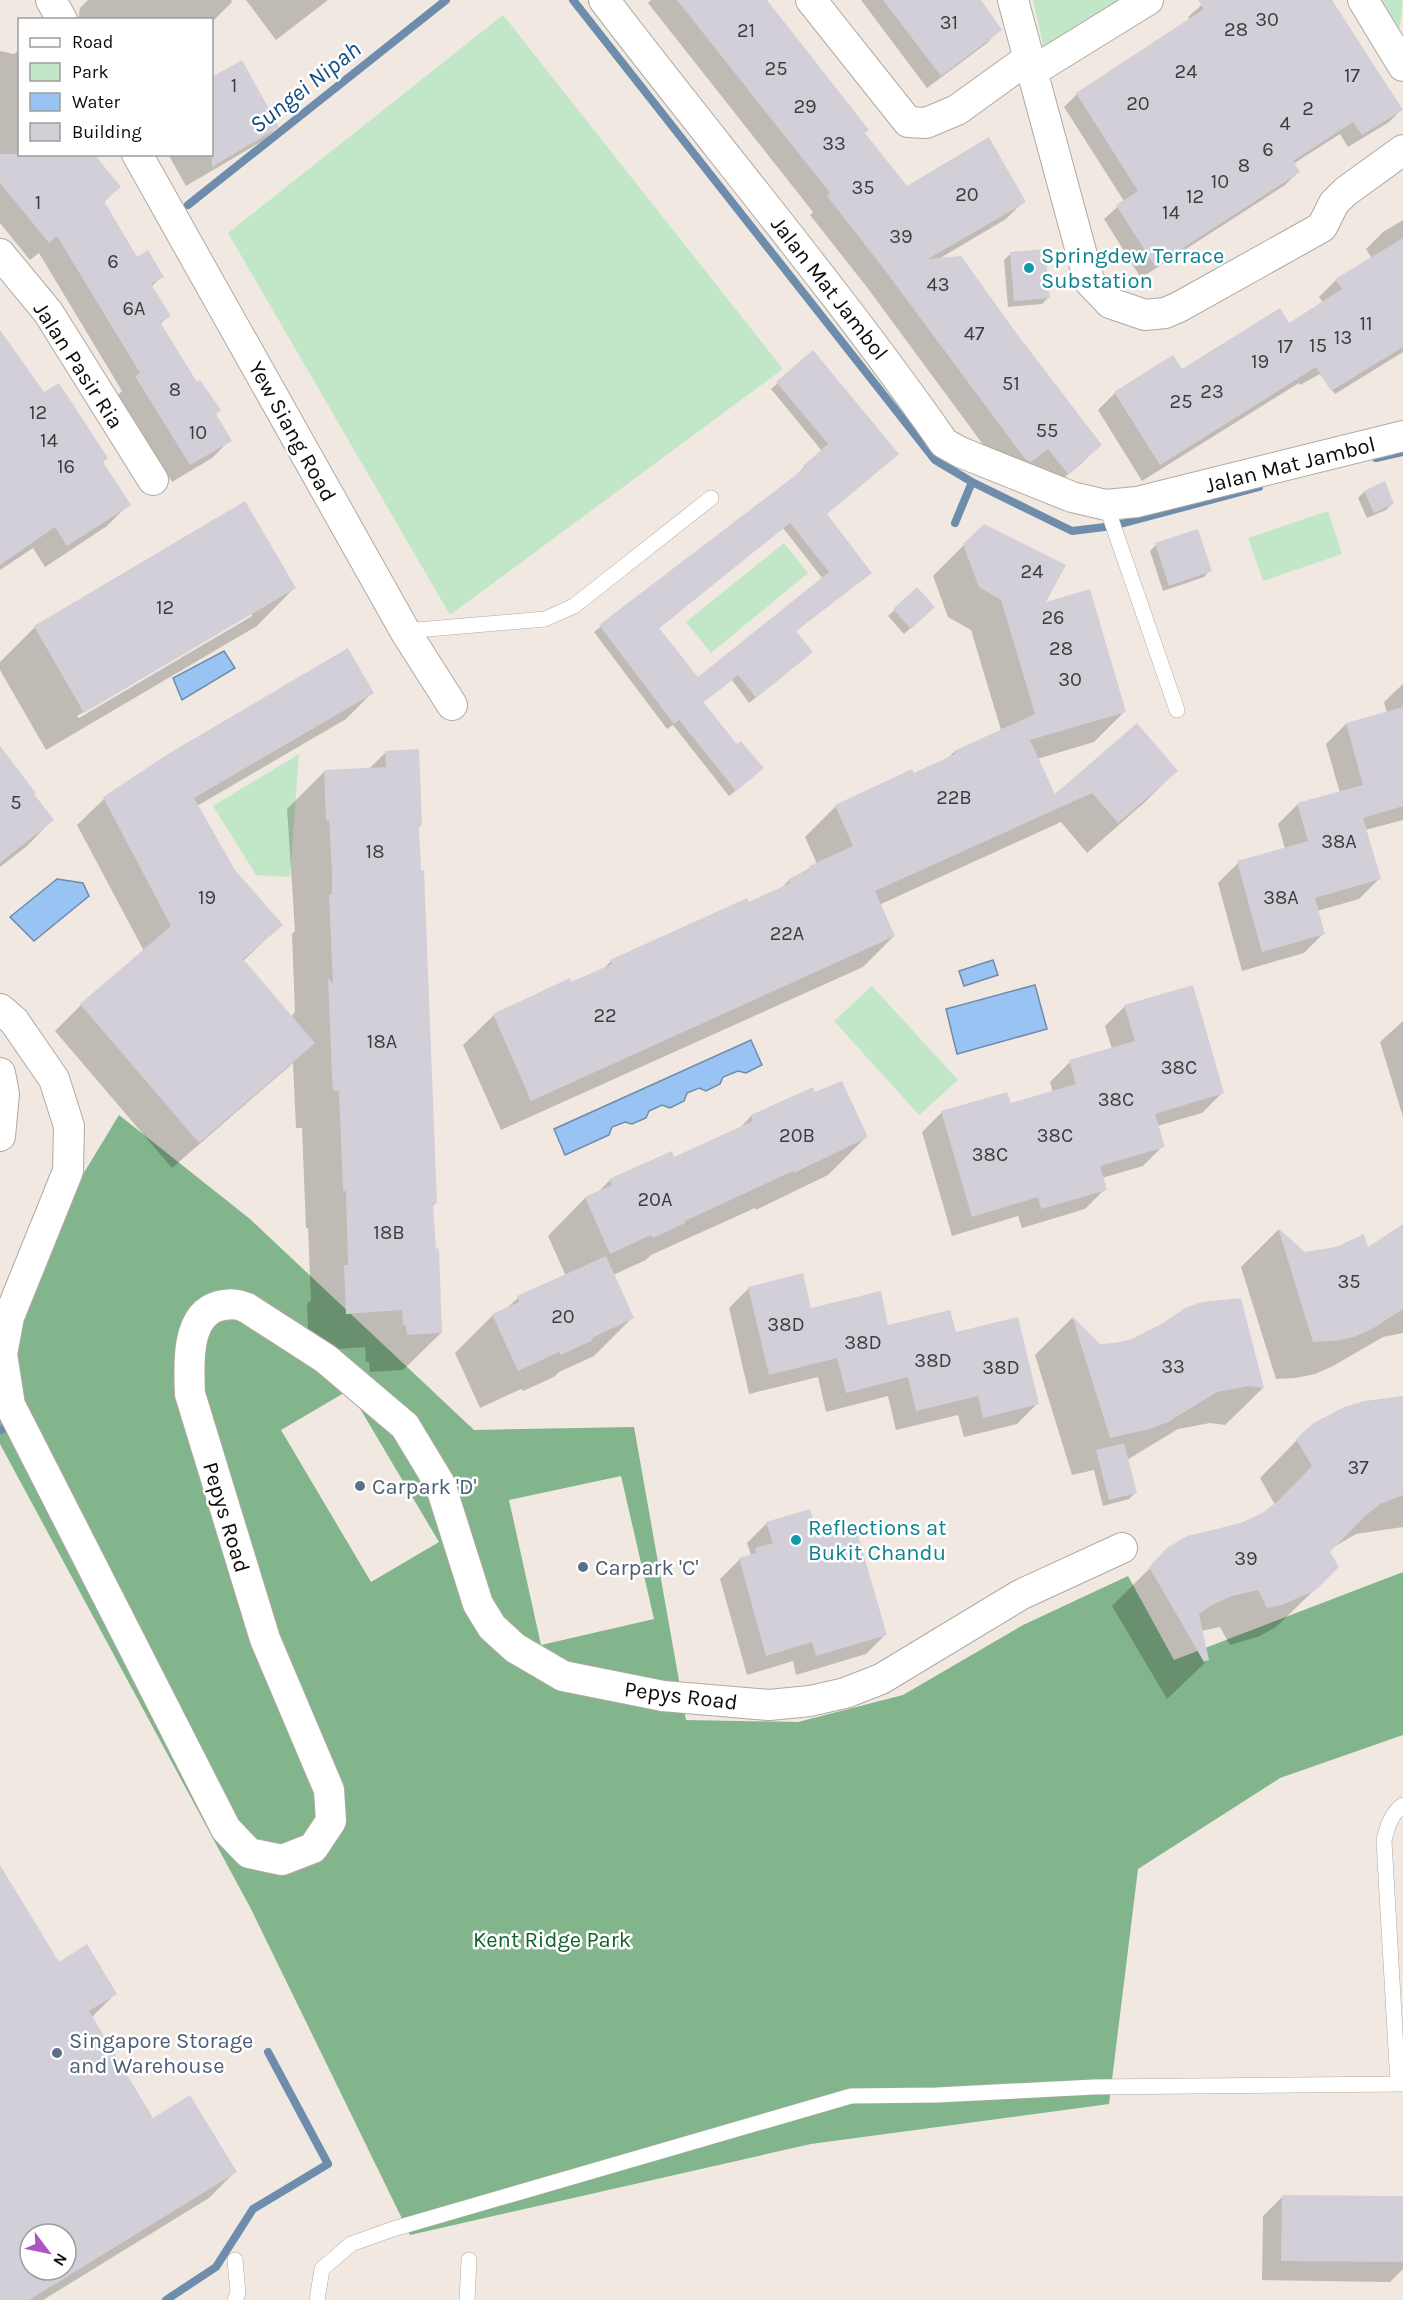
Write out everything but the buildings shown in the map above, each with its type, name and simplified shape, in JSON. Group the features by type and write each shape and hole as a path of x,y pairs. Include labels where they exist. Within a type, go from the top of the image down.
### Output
{"street":[{"path":"51,0 61,18"},
{"name":"Jalan Mat Jambol","path":"604,0 843,303 944,443 960,452 1072,497 1106,505 1137,502 1403,436"},
{"path":"811,0 908,122 926,123 957,110 1031,64 1148,0"},
{"path":"1013,0 1089,281 1110,303 1145,315 1166,314 1322,227 1334,203 1345,192 1403,150"},
{"path":"1367,1 1403,66"},
{"name":"Yew Siang Road","path":"138,156 405,631 452,705"},
{"name":"Jalan Pasir Ria","path":"0,254 48,312 153,480"},
{"name":"Pepys Road","path":"0,1009 14,1021 54,1079 69,1126 68,1171 9,1317 2,1354 10,1406 226,1829 249,1853 282,1860 313,1848 331,1821 329,1790 265,1639 190,1394 189,1364 194,1330 207,1312 214,1308 233,1303 247,1308 326,1359 405,1426 440,1484 478,1604 492,1627 515,1648 563,1676 663,1696 769,1705 810,1701 845,1693 881,1679 1020,1594 1122,1548"},
{"path":"0,1073 4,1094 0,1136"}],"lane":[{"path":"405,631 545,619 559,615 574,606 711,498"},
{"path":"1106,505 1177,710"},
{"path":"317,2300 322,2269 351,2244 393,2229 851,2096 937,2095 1094,2087 1400,2084 1384,1841 1396,1810 1403,1805"},
{"path":"235,2260 238,2293 235,2300"},
{"path":"467,2300 469,2260"}],"green space":[{"path":"1033,0 1131,0 1045,53"},
{"path":"1378,0 1403,0 1399,33"},
{"path":"503,15 783,369 450,615 228,233"},
{"path":"1328,511 1342,554 1263,581 1248,538"},
{"path":"784,543 808,573 711,653 686,622"},
{"path":"299,754 290,877 256,875 213,806"},
{"path":"872,986 958,1080 919,1115 834,1021"},
{"name":"Kent Ridge Park","path":"119,1115 250,1219 474,1430 634,1427 686,1720 798,1722 903,1695 1023,1625 1128,1576 1174,1660 1403,1572 1403,1735 1280,1778 1138,1869 1109,2104 811,2144 410,2235 251,1909 0,1444 0,1311","holes":["349,1390 439,1542 371,1582 281,1430","621,1476 654,1619 541,1645 509,1500"]}],"water":[{"path":"224,651 235,668 182,700 173,678"},
{"path":"57,879 83,883 89,896 34,941 10,917"},
{"path":"993,960 998,975 964,986 959,971"},
{"path":"1035,985 1047,1029 957,1054 946,1009"},
{"path":"751,1040 762,1065 746,1073 738,1071 723,1077 720,1084 706,1091 699,1088 687,1093 684,1101 670,1108 662,1105 649,1111 646,1118 632,1124 625,1122 612,1127 609,1135 565,1155 554,1129"}],"waterway":[{"name":"Sungei Nipah","path":"188,205 446,0"},
{"path":"573,0 935,460 972,482 1072,531 1113,526 1259,487"},
{"path":"1376,458 1403,452"},
{"path":"955,523 972,482"},
{"path":"166,2300 216,2267 253,2209 328,2164 268,2052"}],"place":[{"name":"Springdew Terrace Substation","path":"1029,268"},
{"name":"Carpark 'D'","path":"360,1486"},
{"name":"Reflections at Bukit Chandu","path":"796,1540"},
{"name":"Carpark 'C'","path":"583,1567"},
{"name":"Singapore Storage and Warehouse","path":"57,2053"}]}
